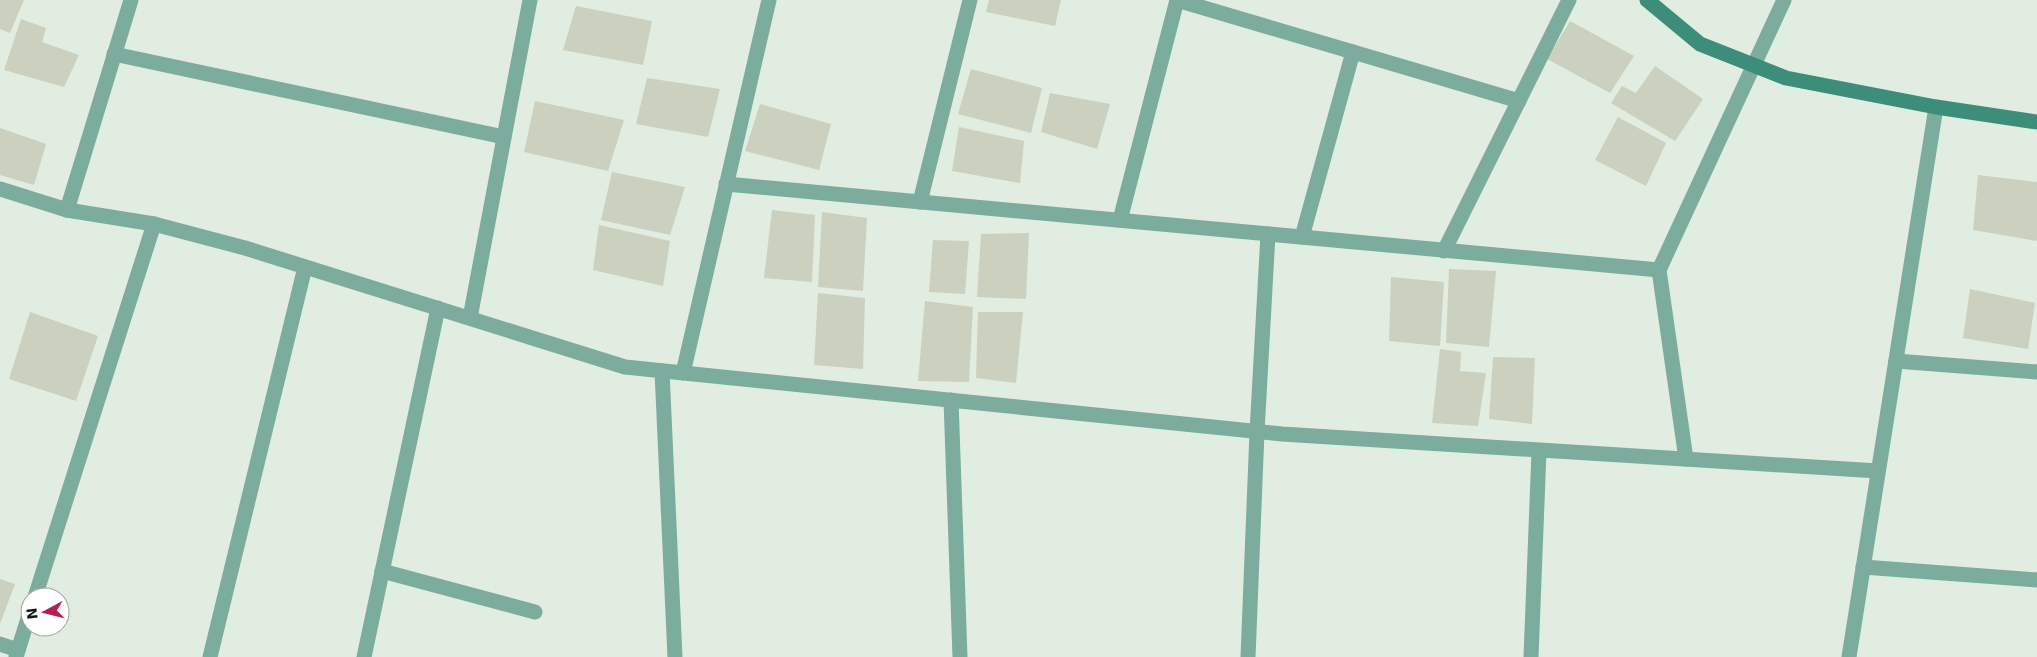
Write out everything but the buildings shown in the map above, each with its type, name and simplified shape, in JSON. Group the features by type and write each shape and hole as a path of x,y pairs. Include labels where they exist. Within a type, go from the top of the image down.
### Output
{"street":[{"path":"67,210 131,0"},
{"path":"470,318 530,0"},
{"path":"683,373 768,0"},
{"path":"920,202 970,0"},
{"path":"1120,220 1177,0 1519,101"},
{"path":"1444,250 1570,0"},
{"path":"1647,0 1700,44 1786,78 1936,107 2037,122"},
{"path":"1686,460 1659,270 1784,0"},
{"path":"1302,237 1353,52"},
{"path":"114,54 504,137"},
{"path":"1849,657 1936,107"},
{"path":"726,184 1659,270"},
{"path":"0,189 67,210 154,224 245,248 625,367 1257,432 1878,471"},
{"path":"38,587 154,224"},
{"path":"1248,657 1257,432 1268,234"},
{"path":"210,657 305,267"},
{"path":"364,657 438,308"},
{"path":"1896,361 2037,372"},
{"path":"662,371 675,657"},
{"path":"951,400 960,657"},
{"path":"1532,657 1539,451"},
{"path":"1863,567 2037,580"},
{"path":"382,571 535,612"},
{"path":"0,644 17,653 22,637"}]}
